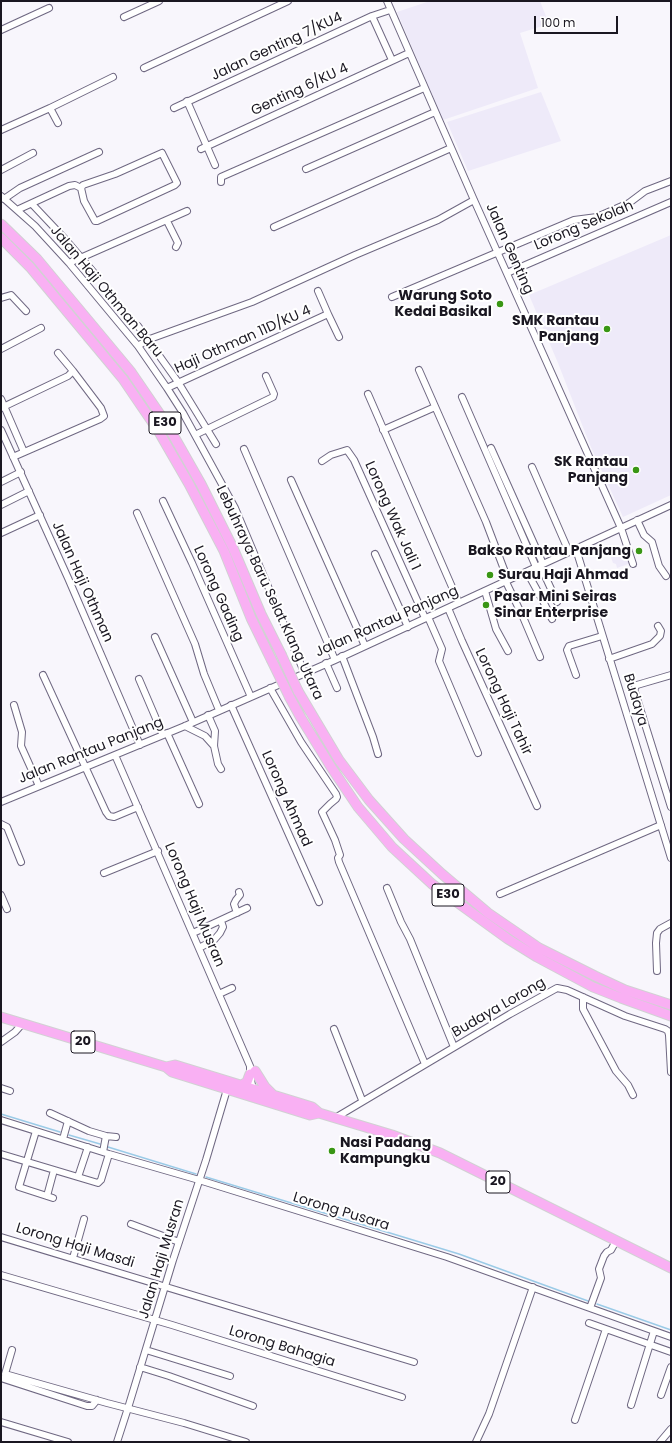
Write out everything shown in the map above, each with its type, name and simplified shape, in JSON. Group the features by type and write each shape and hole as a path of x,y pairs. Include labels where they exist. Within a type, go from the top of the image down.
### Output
{"highway":[{"name":"Lebuhraya Baru Selat Klang Utara","path":"1,224 37,259 131,372 168,426 201,484 234,548 261,614 298,691 339,760 368,800 404,839 442,874 488,913 539,948 625,990 671,1006"},
{"name":"Lebuhraya Baru Selat Klang Utara","path":"1,238 30,267 123,379 159,432 189,484 224,551 251,618 301,718 358,807 392,847 432,884 508,939 536,957 593,987 671,1016"},
{"name":"20","path":"1,1017 166,1067 172,1072 253,1093 310,1114 319,1113"},
{"path":"240,1086 247,1082 252,1070 274,1096"},
{"name":"20","path":"228,1086 240,1086 253,1093 274,1096 312,1107 319,1113 392,1135 440,1153 671,1268"}],"street":[{"path":"124,17 159,1"},
{"path":"144,68 288,1"},
{"name":"Jalan Genting","path":"387,1 424,88 621,528 633,564"},
{"path":"1,30 49,8"},
{"name":"Jalan Genting 7/KU4","path":"174,108 372,16 390,10"},
{"path":"372,16 392,60"},
{"name":"Genting 6/KU 4","path":"204,147 409,52"},
{"path":"1,130 113,77"},
{"path":"220,182 222,177 424,88"},
{"path":"187,101 204,147 215,165"},
{"path":"50,108 58,123"},
{"path":"306,169 435,112"},
{"path":"274,227 451,148"},
{"path":"3,197 99,152"},
{"path":"1,170 34,154"},
{"path":"162,154 164,154 177,182 175,185 98,221 95,221 84,201 81,188 83,185 115,174 162,154"},
{"path":"392,297 574,220 597,217 629,203 644,191 671,181"},
{"path":"17,210 69,186 74,185 81,188"},
{"name":"Jalan Haji Othman Baru","path":"3,197 35,226 69,264 138,346 167,388 235,508 304,672"},
{"path":"138,346 147,340 252,302 355,255 438,220 474,200"},
{"name":"Lorong Sekolah","path":"507,272 671,202"},
{"path":"32,204 96,275"},
{"path":"69,264 187,211"},
{"path":"167,220 178,243 176,247"},
{"name":"Haji Othman 11D/KU 4","path":"167,388 328,314 318,291"},
{"path":"1,298 11,295 26,311"},
{"path":"328,314 339,337"},
{"path":"138,326 178,382 216,444"},
{"path":"1,348 41,328"},
{"path":"13,457 104,416 102,408 58,353"},
{"path":"419,370 486,522 507,581 540,657"},
{"path":"2,407 68,376 73,371"},
{"path":"195,435 273,397 274,394 266,376"},
{"path":"368,394 459,602"},
{"path":"462,397 557,602"},
{"path":"1,399 2,407 24,452"},
{"path":"383,430 435,407"},
{"name":"Jalan Haji Othman","path":"1,430 40,515 140,745"},
{"path":"491,448 540,565"},
{"path":"244,449 335,660"},
{"name":"Lorong Wak Jali 1","path":"322,461 330,455 347,450 354,460 427,618"},
{"name":"Budaya","path":"532,467 572,550 602,636 671,858"},
{"path":"1,482 20,472"},
{"path":"291,480 365,646"},
{"path":"1,505 29,491"},
{"name":"Lorong Gading","path":"163,501 192,562 251,697"},
{"name":"Jalan Rantau Panjang","path":"1,802 185,726 304,672 335,660 671,505"},
{"path":"137,513 195,644 204,674 220,710"},
{"path":"1,533 40,515"},
{"path":"637,520 644,535 653,545 659,566 666,576"},
{"path":"375,554 408,626"},
{"path":"527,572 552,619"},
{"path":"485,591 496,629 508,651"},
{"name":"Lorong Haji Tahir","path":"448,608 537,806"},
{"path":"427,618 442,649 439,660 478,753"},
{"path":"609,659 652,644 660,636 661,631 658,626"},
{"path":"576,675 567,650 569,646 602,636"},
{"path":"154,637 193,722"},
{"path":"342,656 378,754"},
{"path":"326,663 337,688"},
{"path":"43,675 106,812 109,816 114,817 138,807"},
{"path":"671,675 637,685 634,689 671,807"},
{"path":"139,679 199,804"},
{"path":"270,688 301,742 336,794 336,799 322,812 335,840 340,855 338,858 339,862 425,1064"},
{"path":"14,705 22,732 20,746 38,786"},
{"name":"Lorong Ahmad","path":"231,705 319,902"},
{"path":"208,715 215,731 214,746 218,764 222,769"},
{"path":"185,726 205,736 214,746"},
{"name":"Lorong Haji Musran","path":"115,755 258,1081 253,1093"},
{"path":"1,824 7,827 21,862"},
{"path":"500,894 661,825"},
{"path":"104,873 158,851"},
{"path":"387,888 400,922 410,938 454,1047"},
{"path":"237,913 234,904 240,895 239,892"},
{"path":"1,895 7,909"},
{"path":"193,933 248,908"},
{"path":"199,948 214,940 220,933 222,927 221,920"},
{"path":"657,971 657,933 660,929 671,923"},
{"path":"219,994 232,988"},
{"name":"Budaya Lorong","path":"335,1118 362,1100 557,988 567,990 625,1016 668,1031 671,1072"},
{"path":"583,997 583,1009 616,1071 633,1095"},
{"path":"1,1042 15,1032 23,1023"},
{"path":"334,1030 362,1100"},
{"name":"Jalan Haji Musran","path":"117,1442 128,1408 145,1368 146,1350 228,1086"},
{"path":"1,1088 10,1091"},
{"path":"50,1113 90,1131 106,1136 116,1137"},
{"name":"Lorong Pusara","path":"1,1120 447,1257 671,1337"},
{"path":"63,1139 68,1121"},
{"path":"36,1131 19,1187 53,1198"},
{"path":"1,1154 98,1183 101,1180 106,1153 106,1136"},
{"path":"78,1177 88,1147"},
{"path":"46,1196 54,1170"},
{"path":"73,1258 84,1219"},
{"path":"131,1224 179,1242"},
{"name":"Lorong Haji Masdi","path":"1,1237 414,1362"},
{"path":"590,1308 601,1280 599,1269 604,1256 611,1250 616,1241"},
{"name":"Lorong Bahagia","path":"1,1275 155,1320 402,1397"},
{"path":"476,1442 489,1414 533,1287"},
{"path":"589,1323 671,1352"},
{"path":"575,1420 606,1329"},
{"path":"631,1405 654,1331"},
{"path":"12,1350 5,1374 184,1423 246,1442"},
{"path":"146,1350 230,1376"},
{"path":"661,1395 671,1367"},
{"path":"145,1368 253,1406"},
{"path":"1,1378 87,1406 92,1406 96,1400"},
{"path":"1,1422 68,1442"},
{"path":"662,1441 667,1432 671,1430"}],"shaded area":[{"path":"430,1 540,1 549,24 520,33 538,88 443,120 397,12"},
{"path":"541,92 561,141 468,171 447,122"},
{"name":"SMK Rantau Panjang","path":"671,235 671,495 623,517 590,445 558,363 529,295"},
{"path":"626,545 631,563 617,568 616,564 613,563 609,552"}],"waterway":[{"path":"1,1114 60,1132"},
{"path":"69,1135 100,1144"},
{"path":"108,1147 196,1174"},
{"path":"206,1177 459,1254 588,1301"},
{"path":"597,1304 671,1330"}],"place":[{"name":"Warung Soto Kedai Basikal","path":"500,304"},
{"name":"SMK Rantau Panjang","path":"607,329"},
{"name":"SK Rantau Panjang","path":"636,470"},
{"name":"Bakso Rantau Panjang","path":"639,551"},
{"name":"Surau Haji Ahmad","path":"490,575"},
{"name":"Pasar Mini Seiras Sinar Enterprise","path":"486,605"},
{"name":"Nasi Padang Kampungku","path":"332,1151"}]}
